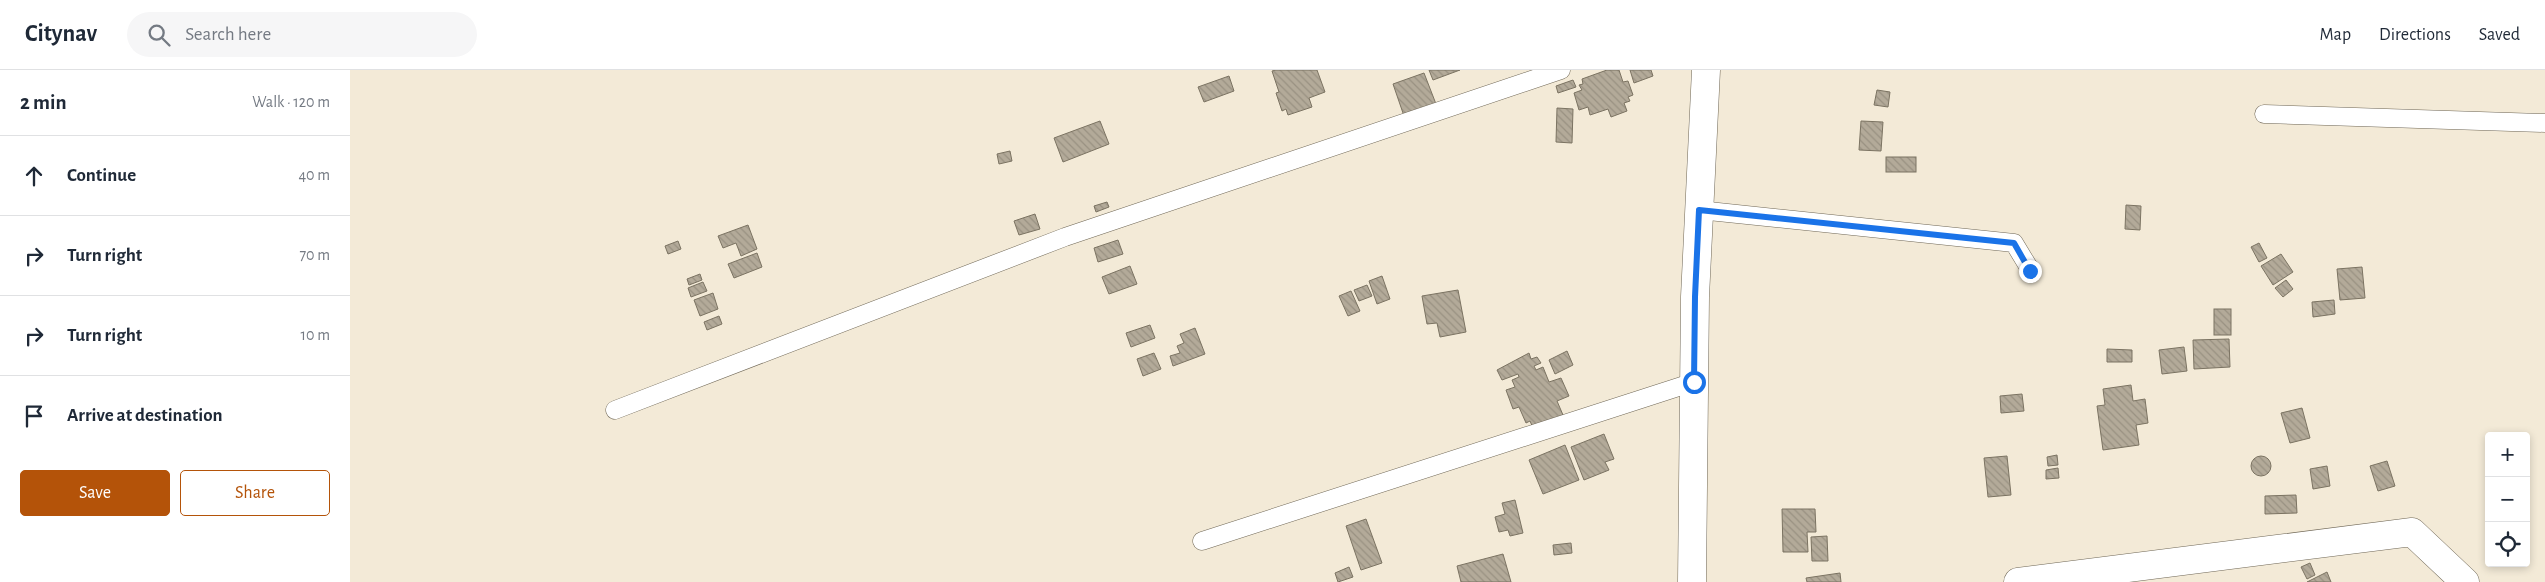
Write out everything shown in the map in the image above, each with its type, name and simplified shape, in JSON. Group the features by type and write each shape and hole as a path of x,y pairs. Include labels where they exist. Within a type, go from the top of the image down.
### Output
{"street":[{"path":"1692,582 1695,297 1706,70"},
{"path":"2018,582 2412,532 2465,582"}],"lane":[{"path":"615,410 1065,237 1561,70"},
{"path":"2264,114 2545,123"},
{"path":"1699,210 2014,243 2030,271"},
{"path":"1202,542 1694,382"}],"building":[{"path":"1317,70 1325,92 1309,98 1312,107 1288,115 1286,109 1282,111 1276,93 1279,92 1272,71"},
{"path":"1429,70 1460,70 1433,80"},
{"path":"1607,70 1619,70 1623,82 1628,81 1633,95 1628,97 1630,101 1624,103 1627,111 1611,117 1608,109 1590,115 1588,107 1579,110 1574,93 1582,90 1579,85 1583,84 1582,79"},
{"path":"1630,70 1651,70 1653,76 1634,83"},
{"path":"1424,73 1436,104 1404,116 1393,84"},
{"path":"1229,76 1234,91 1204,102 1198,87"},
{"path":"1573,80 1576,87 1558,93 1556,86"},
{"path":"1877,90 1890,92 1888,107 1874,105"},
{"path":"1557,108 1573,109 1572,143 1556,142"},
{"path":"1100,121 1109,144 1063,162 1054,138"},
{"path":"1861,121 1883,122 1881,151 1859,150"},
{"path":"1010,151 1012,161 999,164 997,154"},
{"path":"1886,157 1916,157 1916,172 1886,172"},
{"path":"1107,202 1109,207 1096,212 1094,206"},
{"path":"2126,205 2141,206 2140,230 2125,229"},
{"path":"1035,214 1040,229 1019,235 1014,221"},
{"path":"748,225 757,249 741,256 736,243 723,248 718,236"},
{"path":"1118,240 1123,254 1098,262 1094,248"},
{"path":"678,241 681,249 668,254 665,246"},
{"path":"2259,243 2267,258 2259,262 2251,247"},
{"path":"757,253 762,267 734,278 728,264"},
{"path":"2281,254 2293,272 2273,285 2261,266"},
{"path":"1130,266 1137,284 1109,294 1102,277"},
{"path":"2362,267 2365,298 2340,300 2337,269"},
{"path":"700,274 702,280 689,285 687,279"},
{"path":"1382,276 1390,299 1377,304 1369,281"},
{"path":"2286,280 2293,289 2283,297 2275,288"},
{"path":"703,282 707,291 691,297 688,288"},
{"path":"1367,285 1372,296 1359,301 1354,290"},
{"path":"1458,290 1466,332 1440,337 1437,323 1427,324 1422,296"},
{"path":"1351,291 1360,311 1348,316 1339,296"},
{"path":"713,293 718,309 700,316 694,300"},
{"path":"2334,300 2335,314 2313,317 2312,302"},
{"path":"2214,309 2231,309 2231,335 2214,335"},
{"path":"719,316 722,324 707,330 704,322"},
{"path":"1150,325 1155,338 1131,347 1126,333"},
{"path":"1195,328 1205,354 1173,366 1170,356 1180,353 1177,346 1184,343 1180,334"},
{"path":"2229,339 2230,367 2194,369 2193,340"},
{"path":"2184,347 2187,371 2162,374 2159,350"},
{"path":"2107,349 2132,350 2132,362 2107,362"},
{"path":"1567,351 1573,365 1555,374 1549,360"},
{"path":"1154,353 1161,369 1143,376 1137,359"},
{"path":"1529,353 1531,359 1537,357 1541,363 1534,366 1536,370 1543,367 1549,382 1561,378 1569,396 1557,401 1563,415 1533,428 1530,421 1526,423 1519,407 1513,409 1506,390 1515,387 1512,380 1519,377 1518,374 1502,380 1497,370"},
{"path":"2131,385 2133,401 2145,399 2148,423 2136,425 2139,445 2103,450 2097,406 2105,405 2103,389"},
{"path":"2022,394 2024,411 2001,413 2000,396"},
{"path":"2302,408 2310,438 2290,443 2281,413"},
{"path":"1604,434 1614,459 1605,462 1609,470 1584,480 1571,447"},
{"path":"1565,445 1579,480 1543,494 1529,460"},
{"path":"2057,455 2058,465 2048,466 2047,457"},
{"path":"2007,456 2011,495 1988,497 1984,458"},
{"path":"2257,456 2265,456 2271,462 2271,470 2265,476 2257,476 2251,470 2251,462"},
{"path":"2387,461 2395,486 2378,491 2370,466"},
{"path":"2327,466 2330,486 2313,489 2310,469"},
{"path":"2058,468 2059,478 2046,479 2046,470"},
{"path":"2296,495 2297,513 2265,514 2265,496"},
{"path":"1515,500 1523,533 1510,536 1508,530 1499,532 1495,517 1505,514 1502,503"},
{"path":"1782,509 1815,509 1816,532 1807,532 1808,552 1783,552"},
{"path":"1366,519 1382,563 1361,570 1346,526"},
{"path":"1827,536 1828,561 1812,561 1811,537"},
{"path":"1571,543 1572,553 1554,555 1553,545"},
{"path":"1503,554 1511,582 1461,582 1457,566"},
{"path":"2310,563 2315,575 2307,579 2301,567"},
{"path":"1349,567 1353,577 1338,582 1335,573"},
{"path":"2327,572 2331,582 2307,582"},
{"path":"1840,573 1841,582 1807,582 1806,578"}],"route":[{"path":"1694,382 1699,210 2014,243 2030,271"}]}
